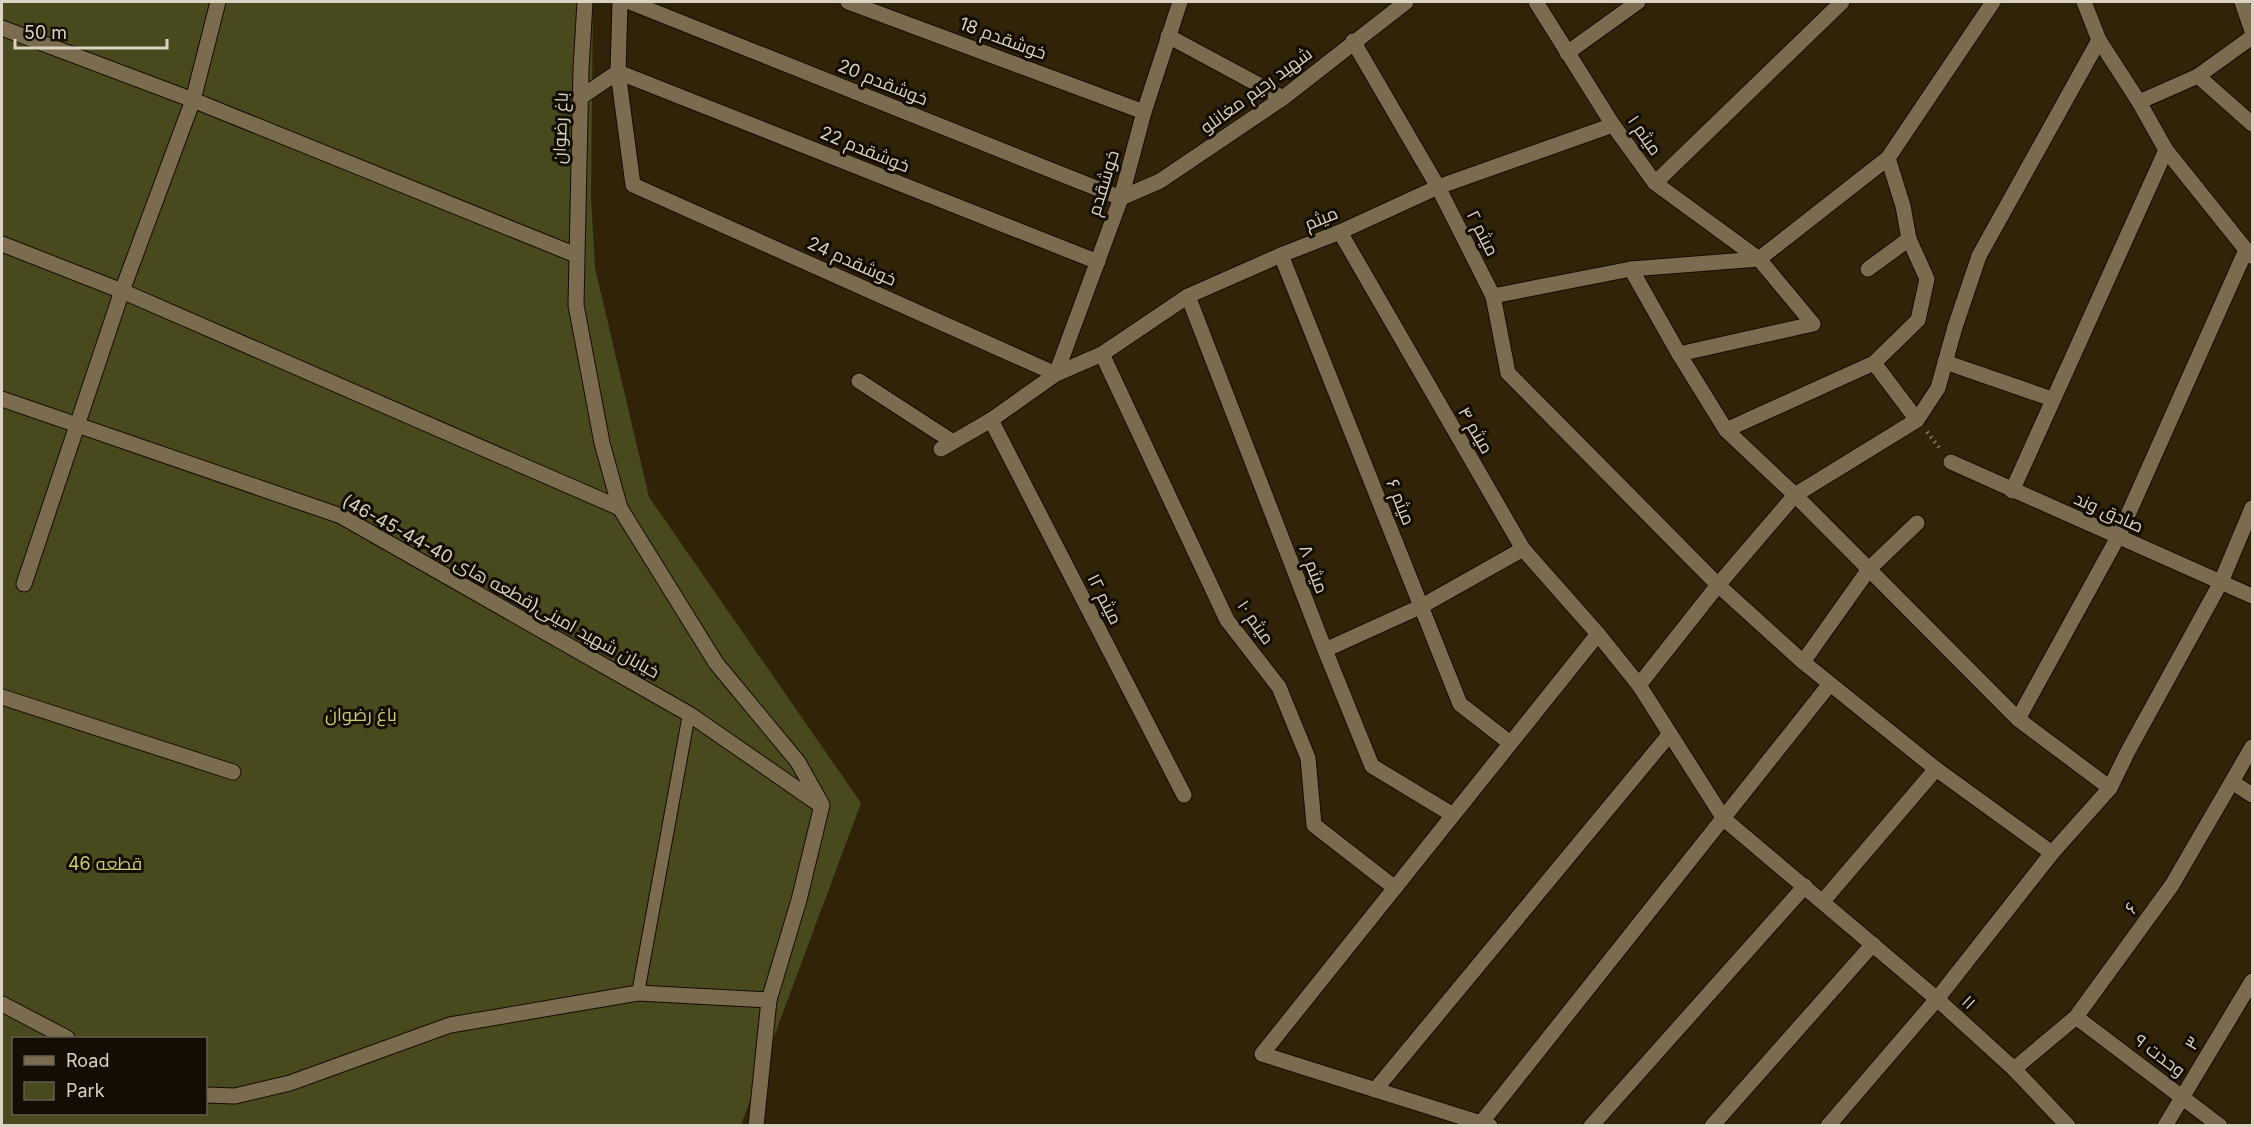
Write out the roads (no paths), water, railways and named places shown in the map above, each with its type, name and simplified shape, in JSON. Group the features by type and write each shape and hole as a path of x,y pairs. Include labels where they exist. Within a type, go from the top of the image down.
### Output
{"street":[{"path":"24,584 122,291 193,100 218,2"},
{"name":"باغ رضوان","path":"585,2 576,305 602,443 620,508 716,663 798,762 822,806"},
{"path":"581,97 618,72 620,2"},
{"name":"خوشقدم 20","path":"630,2 1121,198"},
{"name":"خوشقدم 18","path":"848,2 1144,112"},
{"name":"خوشقدم","path":"1056,374 1121,198 1144,112 1178,2"},
{"name":"شهید رحیم مغانلو","path":"1121,198 1160,181 1283,98 1353,41 1406,2"},
{"name":"۱ میثم","path":"1536,2 1614,125 1655,183 1759,259 1813,324 1679,354"},
{"path":"1567,53 1638,2"},
{"path":"1655,183 1842,2"},
{"path":"1493,296 1631,269 1759,259 1888,158 1993,2"},
{"path":"2018,719 2118,537 2249,254 2166,150 2139,102 2099,40 2084,2"},
{"path":"2242,2 2253,31"},
{"path":"2,28 193,100 576,255"},
{"path":"1168,36 1283,98"},
{"path":"2139,102 2198,76 2253,37"},
{"path":"1639,686 1718,585 1795,495 1917,420 1938,388 1955,327 1979,256 2099,40"},
{"name":"۲ میثم","path":"1353,41 1438,187 1493,296 1508,372 1718,585 1829,685 1936,768 2052,853"},
{"name":"خوشقدم 24","path":"618,72 633,185 1056,374"},
{"name":"خوشقدم 22","path":"618,72 1098,262"},
{"path":"2198,76 2253,124"},
{"name":"میثم","path":"859,381 947,445 992,420 1056,374 1102,354 1188,296 1340,232 1438,187 1614,125"},
{"path":"2012,490 2166,150"},
{"path":"1726,430 1874,363 1918,320 1927,279 1909,239 1903,206 1888,158"},
{"name":"۴ میثم","path":"1340,232 1523,549 1598,633 1639,686 1724,819 1805,885 1937,999"},
{"path":"1868,269 1909,239"},
{"path":"2,244 122,291 620,508"},
{"name":"۶ میثم","path":"1281,255 1460,704 1510,743"},
{"path":"1631,269 1679,354 1726,430 1795,495 2018,719 2110,788"},
{"name":"۸ میثم","path":"1188,296 1324,650 1372,766 1453,815"},
{"name":"۱۰ میثم","path":"1102,354 1227,620 1279,687 1308,758 1314,825 1395,888"},
{"path":"1945,362 2052,399"},
{"path":"1874,363 1917,420"},
{"name":"خیابان شهید امینی(قطعه های 40-44-45-46)","path":"2,399 341,516 689,714 822,806"},
{"name":"۱۲ میثم","path":"992,420 1184,795"},
{"name":"صادق وند","path":"1951,462 2253,596"},
{"path":"1937,999 2052,853 2110,788 2221,582 2253,508"},
{"path":"1803,662 1869,569 1917,523"},
{"path":"1324,650 1422,606 1523,549"},
{"path":"1598,633 1262,1054 1485,1124 1829,685"},
{"path":"2,697 233,772"},
{"path":"1375,1090 1669,735"},
{"name":"۶","path":"2014,1069 2076,1017 2172,885 2253,747"},
{"path":"1823,901 1936,768"},
{"path":"2232,782 2253,795"},
{"path":"756,1125 769,1000 799,900 822,806"},
{"path":"1591,1125 1805,885"},
{"path":"1712,1125 1873,944"},
{"name":"۳","path":"2165,1125 2253,981"},
{"path":"207,1095 235,1096 290,1083 450,1025 638,993 769,1000"},
{"name":"۱۱","path":"1828,1125 1937,999 2014,1069 2068,1125"},
{"path":"2,1004 66,1037"},
{"name":"۹ وحدت","path":"2076,1017 2220,1125"}],"lane":[{"path":"638,993 689,714"}],"park label":[{"name":"قطعه 46","path":"105,863"}]}
